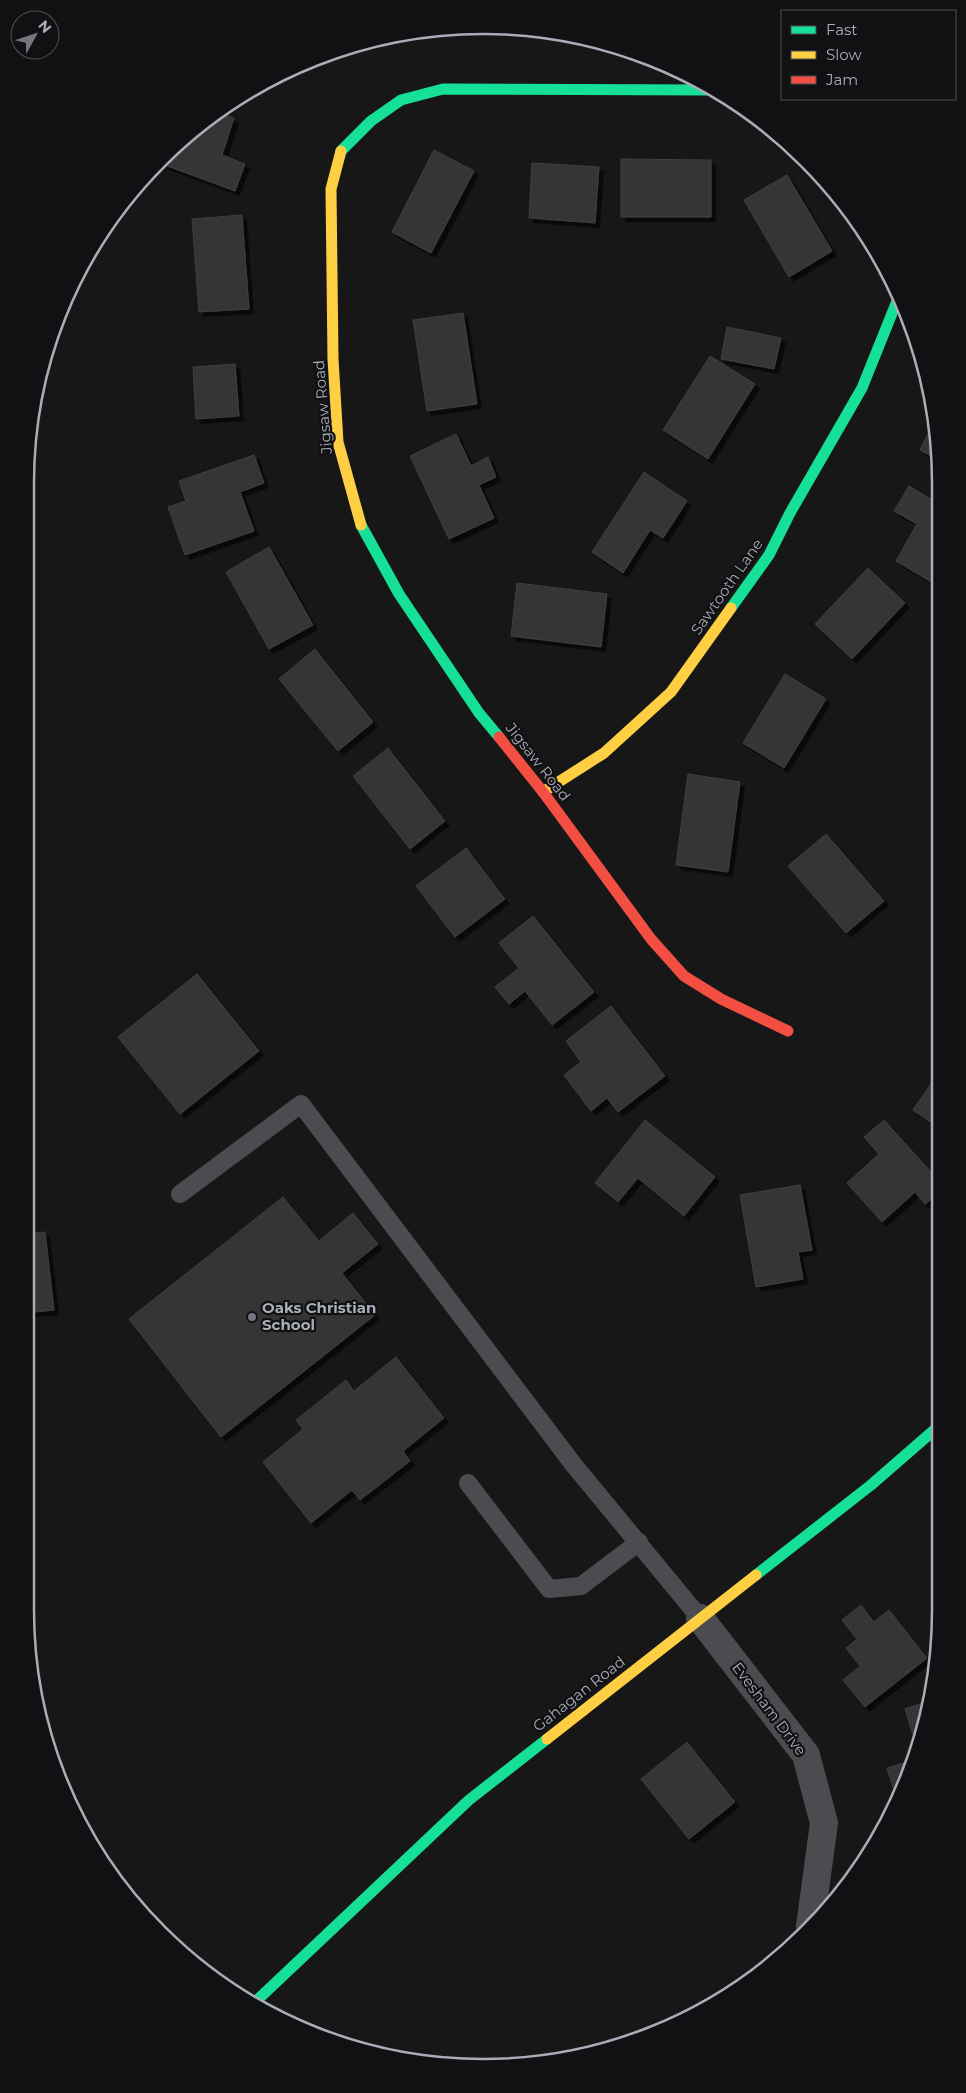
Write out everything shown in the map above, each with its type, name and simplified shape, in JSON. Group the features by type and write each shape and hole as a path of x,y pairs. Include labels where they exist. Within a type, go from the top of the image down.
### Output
{"street":[{"name":"Jigsaw Road","path":"701,90 444,89 401,100 371,121 342,148 331,189 333,359 338,442 361,526 399,594 480,713 543,792 651,939 684,976 721,999 788,1031"},
{"name":"Sawtooth Lane","path":"543,792 610,748 671,692 677,684 769,555 790,513 862,388 895,305"},
{"name":"Gahagan Road","path":"258,1999 469,1800 871,1485 932,1432"},
{"name":"Evesham Drive","path":"700,1618 806,1755 824,1823 811,1917"}],"lane":[{"path":"180,1194 300,1104 573,1464 700,1618"},
{"path":"468,1483 549,1589 581,1586 639,1542"}],"building":[{"path":"225,115 234,118 222,155 245,164 235,191 165,165"},
{"path":"434,150 474,171 431,253 392,232"},
{"path":"621,159 711,160 711,217 621,217"},
{"path":"532,163 599,167 595,223 529,218"},
{"path":"787,175 832,251 789,277 744,200"},
{"path":"242,215 249,309 199,312 192,219"},
{"path":"463,313 477,404 427,411 413,320"},
{"path":"727,327 781,338 774,369 721,359"},
{"path":"710,356 755,384 708,459 663,430"},
{"path":"235,364 239,416 196,419 193,367"},
{"path":"929,432 931,456 920,450"},
{"path":"456,434 471,466 488,457 496,477 479,485 494,518 449,539 410,456"},
{"path":"254,455 264,483 240,492 254,531 185,555 168,507 186,501 179,481"},
{"path":"644,472 687,501 663,538 650,530 623,573 592,552"},
{"path":"909,486 932,500 932,582 896,561 917,524 894,511"},
{"path":"269,547 313,625 269,649 226,572"},
{"path":"868,568 905,603 852,659 815,624"},
{"path":"517,583 607,594 601,647 511,636"},
{"path":"315,649 373,722 338,751 279,679"},
{"path":"785,674 826,699 784,768 743,743"},
{"path":"388,748 445,821 410,849 353,776"},
{"path":"688,774 740,782 728,872 676,865"},
{"path":"826,834 884,901 846,933 788,866"},
{"path":"466,848 505,899 455,937 416,886"},
{"path":"533,916 594,992 552,1025 525,991 509,1004 495,987 519,968 499,943"},
{"path":"197,974 259,1051 180,1114 118,1037"},
{"path":"611,1006 665,1076 618,1112 607,1098 591,1111 564,1075 581,1062 566,1041"},
{"path":"932,1082 932,1123 913,1110"},
{"path":"645,1120 715,1177 684,1216 638,1178 618,1202 595,1183"},
{"path":"884,1120 932,1173 932,1198 925,1204 915,1192 882,1222 847,1183 879,1154 864,1137"},
{"path":"800,1185 812,1250 798,1252 803,1279 756,1287 740,1195"},
{"name":"Oaks Christian School","path":"283,1197 319,1241 353,1213 378,1244 342,1273 375,1315 221,1437 129,1319"},
{"path":"45,1232 54,1310 34,1312 34,1233"},
{"path":"396,1357 444,1418 403,1451 410,1461 360,1500 352,1490 311,1523 263,1462 303,1429 296,1420 346,1380 354,1391"},
{"path":"861,1605 874,1622 889,1610 927,1658 865,1707 843,1680 860,1666 846,1648 857,1639 842,1620"},
{"path":"923,1703 914,1737 905,1709"},
{"path":"687,1742 735,1802 689,1839 641,1779"},
{"path":"905,1763 894,1791 887,1768"}],"traffic: fast":[{"path":"341,151 371,121 401,100 443,89 701,90"},
{"path":"731,608 769,555 790,513 862,388 895,305"},
{"path":"361,525 399,594 479,713 499,737"},
{"path":"756,1575 871,1485 932,1432"},
{"path":"258,1999 469,1800 547,1739"}],"traffic: slow":[{"path":"341,151 331,189 333,359 338,442 361,525"},
{"path":"543,792 604,753 671,692 731,608"},
{"path":"547,1739 756,1575"}],"traffic: jam":[{"path":"499,737 543,792 651,939 684,976 721,999 788,1031"}],"place":[{"name":"Oaks Christian School","path":"252,1317"}]}
